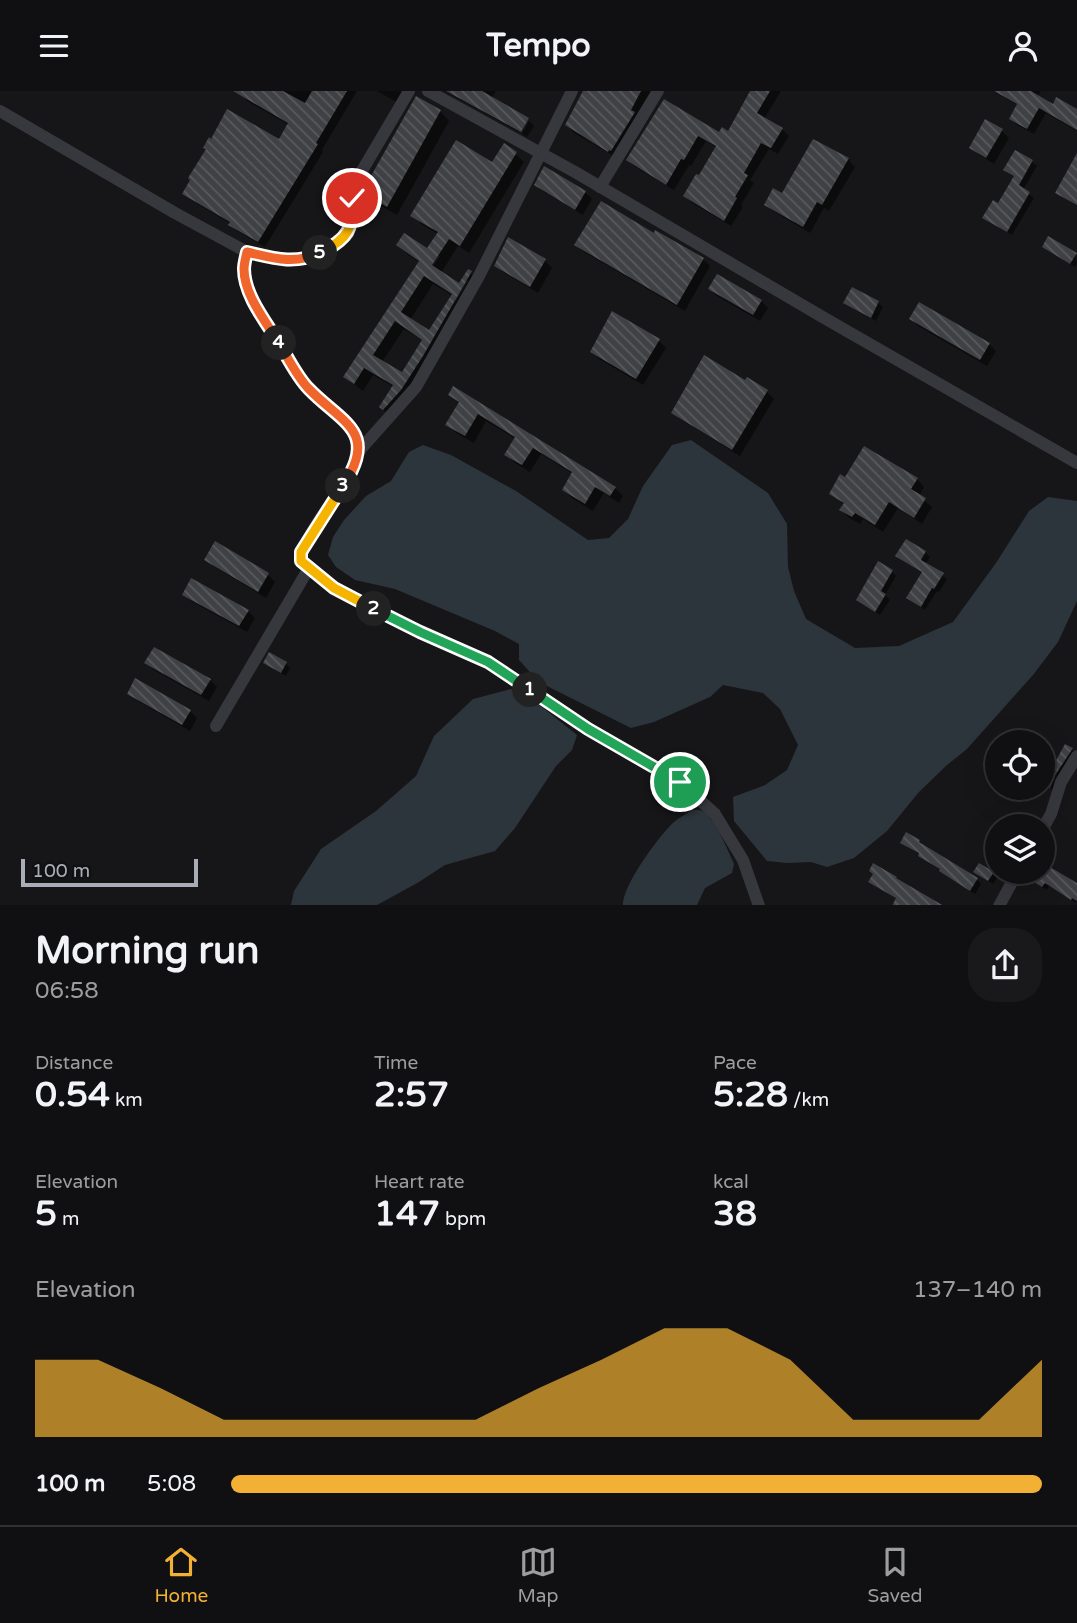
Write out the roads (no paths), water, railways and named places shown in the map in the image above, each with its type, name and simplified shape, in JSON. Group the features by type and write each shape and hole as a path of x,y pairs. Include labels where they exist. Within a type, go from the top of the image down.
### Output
{"street":[{"path":"0,111 247,252 285,261 312,257 336,245 348,234 352,224 352,198 356,181 408,91"},
{"path":"428,91 541,153 1077,463"},
{"path":"572,91 479,275 416,387 359,451 350,476 301,552 301,561 334,588 420,632 488,662 588,729 680,782 715,814 743,860 759,905"},
{"path":"600,187 658,91"},
{"path":"247,252 244,269 252,297 307,388 356,434 359,451"},
{"path":"216,726 309,568"},
{"path":"1051,814 1061,782 1077,756"},
{"path":"999,905 1011,884"}]}
